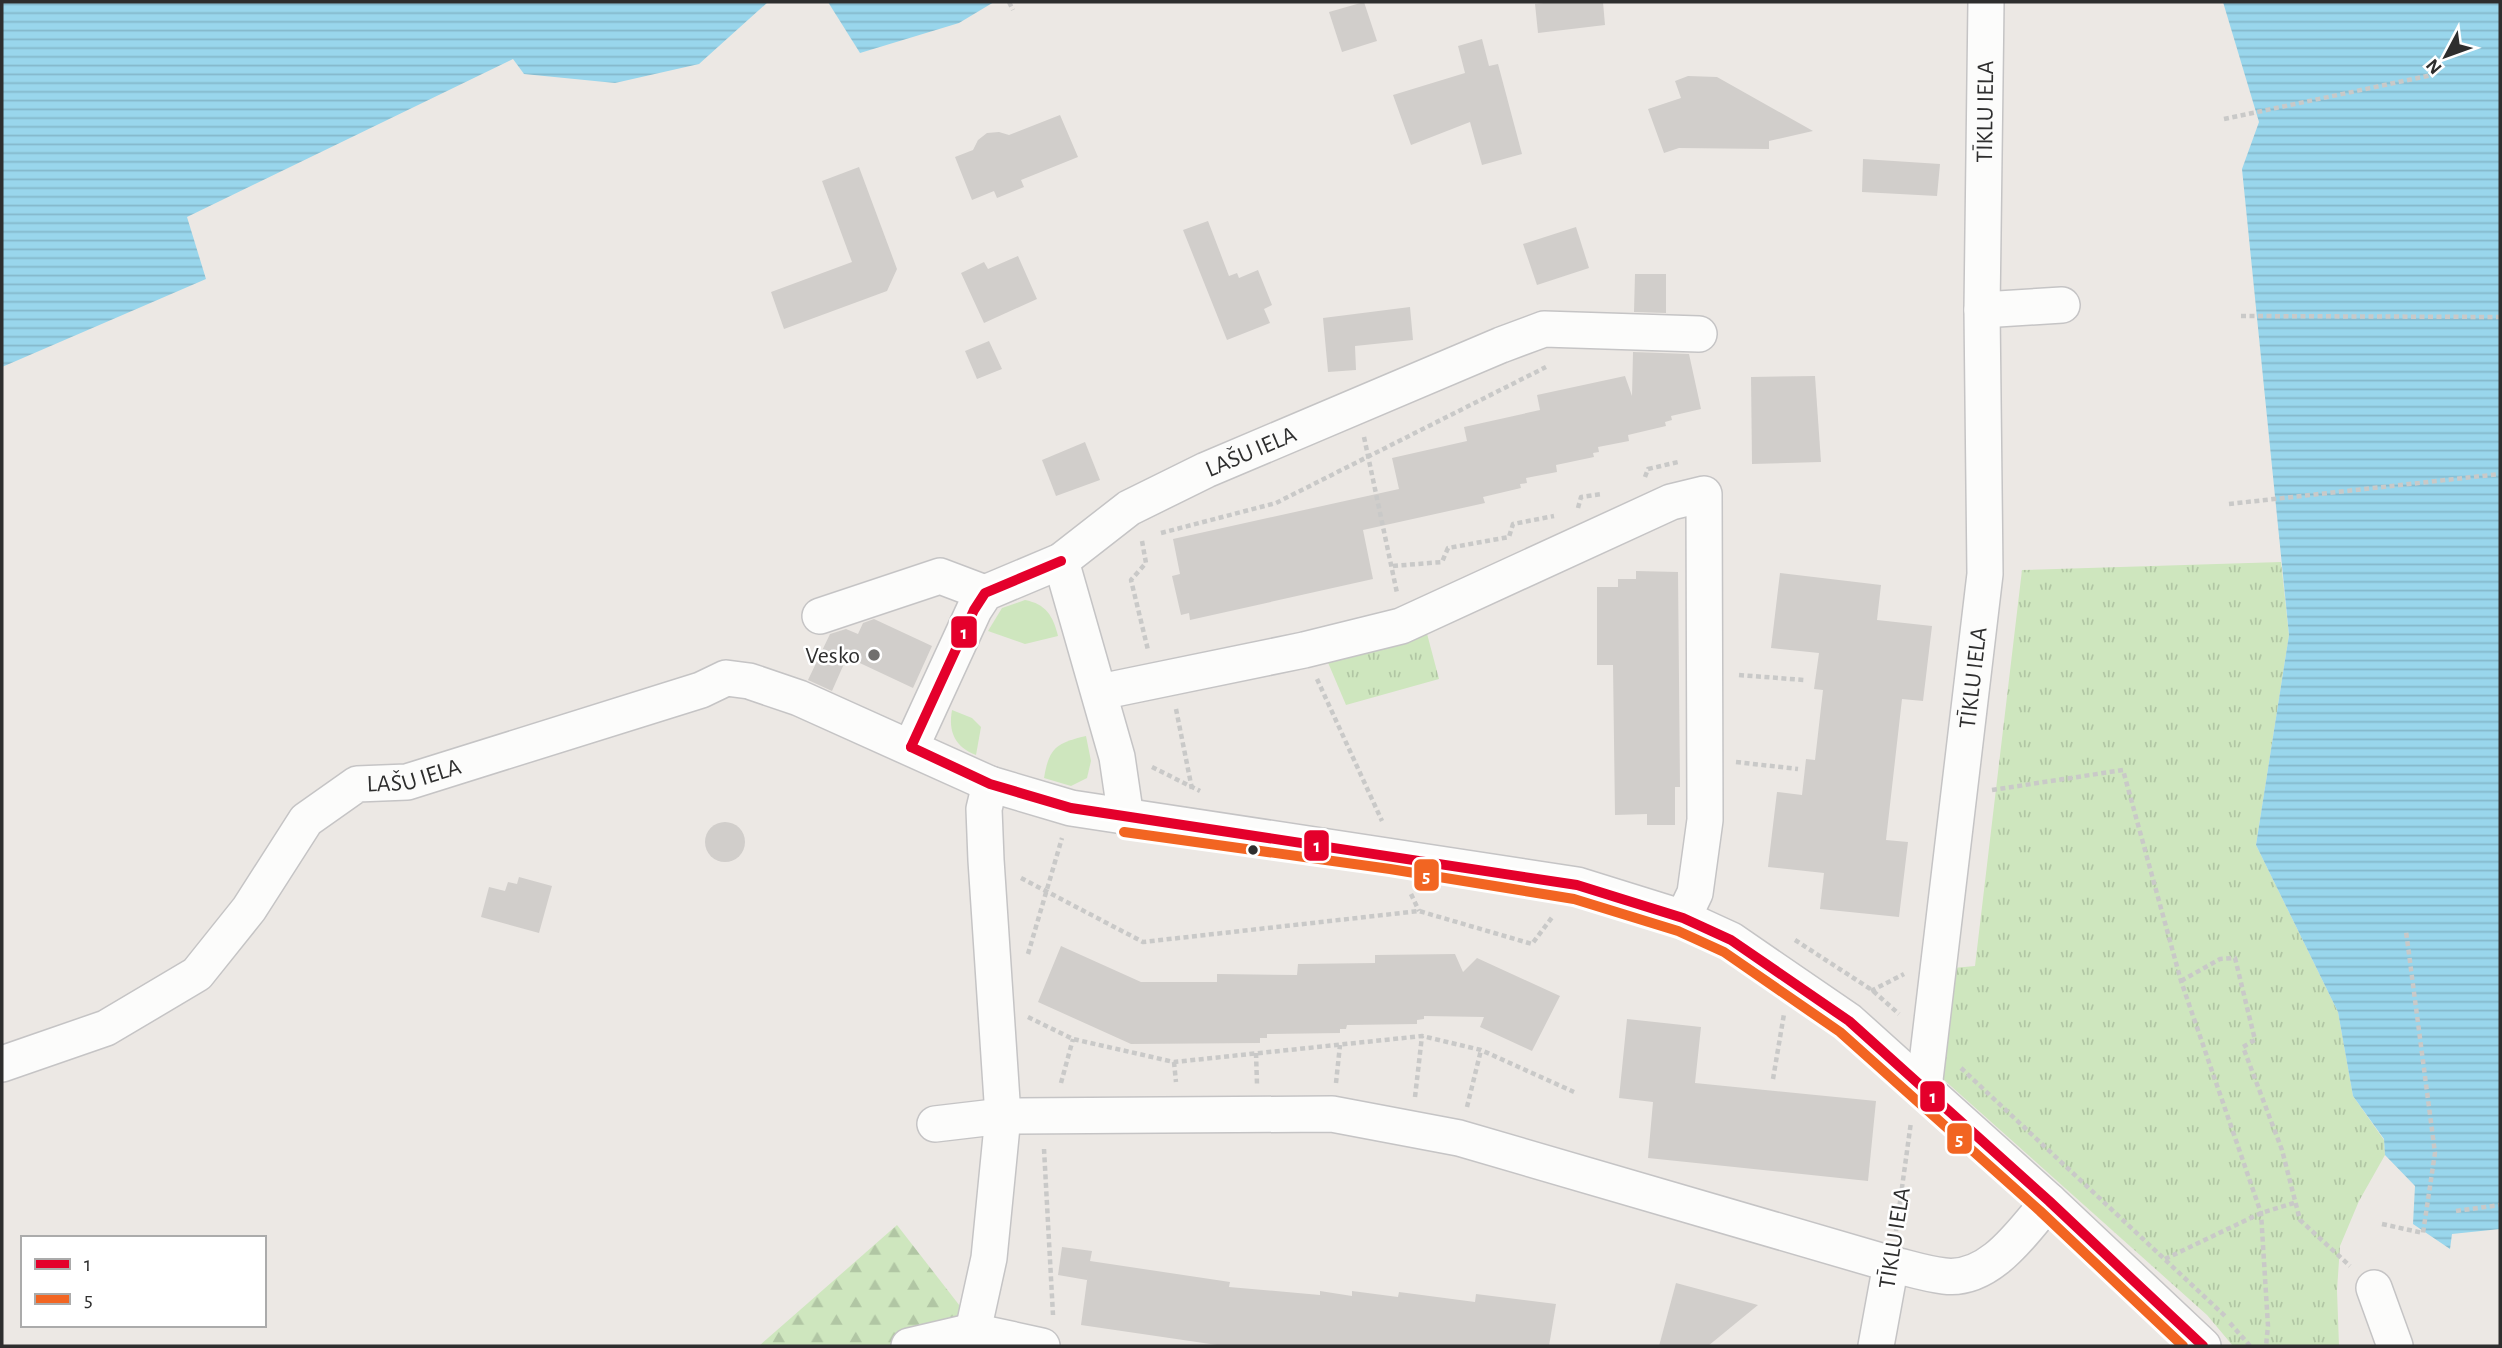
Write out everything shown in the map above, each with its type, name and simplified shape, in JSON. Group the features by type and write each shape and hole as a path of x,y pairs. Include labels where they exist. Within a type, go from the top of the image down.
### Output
{"street":[{"name":"TĪKLU IELA","path":"1924,1088 1985,574 1982,310 1986,2"},
{"path":"1982,310 2062,305"},
{"name":"LAŠU IELA","path":"985,593 1061,561 1129,508 1206,470 1530,334 1544,329 1699,334"},
{"path":"1100,692 1304,650 1401,626 1671,502 1704,495 1705,820 1695,893 1683,918"},
{"path":"1061,561 1117,757 1126,818"},
{"path":"820,616 940,576 985,593 974,610 911,747"},
{"name":"LAŠU IELA","path":"2,1064 106,1028 197,974 249,909 306,820 356,784 407,782 688,694 726,678 750,681 799,698 990,784 1071,808 1577,885 1683,918 1731,940 1849,1021 2049,1201 2203,1346"},
{"path":"973,1331 989,1258 1003,1116 984,810 990,784"},
{"path":"935,1125 1003,1116 1332,1114 1459,1138 1891,1264 1947,1277 1979,1271 2010,1245 2049,1201"},
{"name":"TĪKLU IELA","path":"1876,1346 1891,1264"},
{"path":"2374,1288 2395,1346"},
{"path":"909,1346 973,1331 1048,1333"}],"path":[{"path":"1009,2 1013,10"},
{"path":"2224,119 2432,75"},
{"path":"2241,316 2500,317"},
{"path":"1155,534 1276,503 1568,356 1567,330"},
{"path":"1356,406 1393,566 1442,562 1448,548 1508,537 1513,524 1564,514"},
{"path":"1642,487 1648,469 1691,460"},
{"path":"2229,503 2500,474"},
{"path":"1577,512 1581,498 1605,494"},
{"path":"1142,537 1146,563 1131,580 1148,652 1165,649 1192,789"},
{"path":"1304,650 1383,824 1392,855"},
{"path":"1727,674 1804,680"},
{"path":"1734,762 1798,769"},
{"path":"1959,795 2123,770 2181,981 2261,1213 2268,1326 2266,1346"},
{"path":"1026,958 1071,808"},
{"path":"986,860 1143,942 1419,911 1532,944 1577,885"},
{"path":"2382,1224 2423,1233 2435,1153 2406,931"},
{"path":"2181,981 2220,959 2235,958 2255,1040 2243,1047"},
{"path":"1773,1079 1785,1012 1796,1020"},
{"path":"1028,1017 1073,1040 1174,1062 1422,1036 1481,1050 1574,1092"},
{"path":"1411,1128 1422,1036"},
{"path":"1048,1333 1047,1116 1073,1040"},
{"path":"2240,1040 2282,1150 2294,1203 2301,1220 2374,1288"},
{"path":"1459,1138 1481,1050"},
{"name":"TĪKLU IELA","path":"1891,1264 1910,1125 1924,1088"},
{"path":"1901,1116 1910,1125"},
{"path":"2165,1259 2261,1213 2294,1203"},
{"path":"2456,1212 2500,1205"}],"green space":[{"path":"2281,562 2289,635 2256,845 2338,1012 2353,1096 2384,1140 2385,1155 2359,1201 2340,1246 2337,1290 2339,1346 2233,1346 2207,1315 1943,1079 1953,968 1975,966 2022,570"},
{"path":"1025,600 1038,604 1048,612 1058,636 1025,644 988,631 1002,608"},
{"path":"1421,611 1439,679 1346,705 1318,639"},
{"path":"952,710 972,718 981,727 976,755 963,748 955,738 951,725"},
{"path":"1086,736 1091,761 1087,778 1071,786 1044,778 1048,760 1056,748 1067,741"},
{"path":"897,1225 991,1346 759,1346"}],"water":[{"path":"2,2 768,2 699,64 615,83 524,74 513,59 187,217 206,279 2,367"},
{"path":"828,2 994,2 959,23 860,53"},
{"path":"2223,2 2500,2 2500,1229 2452,1234 2450,1249 2413,1224 2415,1186 2385,1155 2384,1139 2353,1096 2338,1012 2256,845 2289,635 2242,169 2259,122"}],"building":[{"path":"1364,2 1377,41 1342,52 1329,12"},
{"path":"1603,2 1605,25 1538,33 1535,4"},
{"path":"1482,39 1489,66 1498,64 1522,154 1482,165 1470,122 1411,145 1393,95 1465,73 1458,46"},
{"path":"1688,76 1717,77 1813,131 1769,141 1769,149 1679,148 1664,153 1648,109 1681,98 1675,81"},
{"path":"1060,115 1078,157 1021,180 1024,187 997,198 994,191 972,200 955,157 973,150 978,140 987,133 1009,135"},
{"path":"1863,159 1940,164 1937,196 1862,192"},
{"path":"859,167 897,269 887,291 784,329 771,292 852,262 822,181"},
{"path":"1208,221 1229,276 1237,273 1239,278 1258,270 1272,305 1264,309 1270,323 1227,340 1183,230"},
{"path":"1576,227 1589,268 1537,285 1523,244"},
{"path":"1018,256 1037,299 984,323 961,273 984,262 988,269"},
{"path":"1635,274 1666,274 1666,313 1634,312"},
{"path":"1410,307 1413,340 1355,346 1356,370 1328,372 1323,318"},
{"path":"989,341 1002,369 977,379 965,351"},
{"path":"1633,352 1689,354 1701,409 1671,416 1672,420 1665,422 1666,426 1628,435 1629,441 1598,447 1599,452 1593,453 1594,457 1556,465 1557,472 1526,478 1527,483 1520,484 1521,488 1483,497 1485,503 1363,530 1373,579 1190,620 1189,613 1181,615 1172,576 1180,574 1173,539 1399,489 1392,458 1467,441 1464,427 1540,410 1537,395 1625,376 1632,396"},
{"path":"1815,376 1821,462 1752,464 1751,377"},
{"path":"1085,442 1100,480 1056,496 1042,460"},
{"path":"1636,571 1678,572 1680,787 1675,787 1675,825 1647,825 1647,814 1615,815 1613,665 1597,665 1597,587 1618,587 1618,579 1636,579"},
{"path":"1780,573 1881,585 1877,620 1932,626 1923,701 1902,699 1886,840 1908,842 1899,917 1820,909 1824,873 1768,867 1777,792 1802,795 1806,759 1815,760 1823,690 1814,689 1819,653 1771,648"},
{"name":"Vesko","path":"874,619 932,646 913,688 847,657 832,691 808,680 830,634 846,629 858,634 863,623"},
{"path":"725,822 739,828 745,842 739,856 725,862 711,856 705,842 711,828"},
{"path":"519,877 552,886 539,933 481,917 489,887 505,891 508,882 517,884"},
{"path":"1061,946 1141,982 1217,982 1217,974 1297,975 1298,964 1375,963 1375,955 1455,954 1463,972 1477,958 1560,996 1532,1051 1480,1027 1484,1017 1424,1016 1424,1019 1417,1020 1417,1024 1347,1025 1346,1029 1340,1029 1340,1033 1267,1034 1267,1038 1260,1038 1260,1043 1131,1044 1038,1002"},
{"path":"1627,1019 1701,1027 1695,1083 1876,1101 1868,1181 1648,1158 1653,1102 1619,1098"},
{"path":"1062,1247 1092,1251 1090,1261 1230,1282 1229,1287 1320,1295 1320,1291 1352,1296 1352,1291 1398,1297 1399,1292 1475,1302 1476,1294 1556,1304 1549,1346 1224,1346 1081,1325 1088,1273 1087,1280 1058,1275"},
{"path":"1676,1283 1758,1305 1708,1346 1659,1346"}],"transit line":[{"name":"1","path":"911,747 974,610 985,593 1061,561"},
{"name":"1","path":"911,747 990,784 1071,808 1577,885 1683,918 1731,940 1849,1021 2049,1201 2203,1346"},
{"name":"5","path":"1124,832 1390,869 1574,899 1678,931 1724,952 1840,1032 2040,1211 2183,1346"}],"place":[{"name":"Vesko","path":"874,655"}]}
